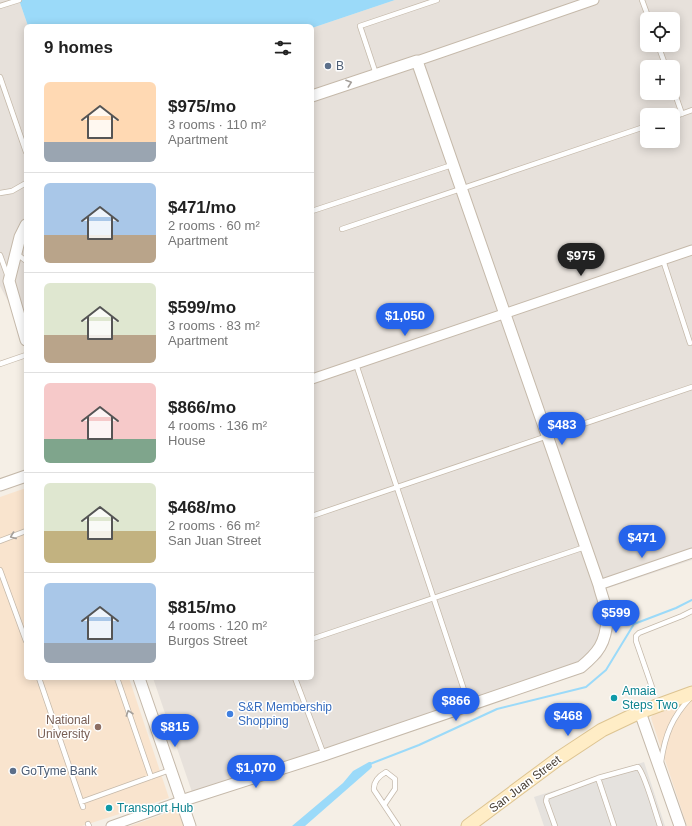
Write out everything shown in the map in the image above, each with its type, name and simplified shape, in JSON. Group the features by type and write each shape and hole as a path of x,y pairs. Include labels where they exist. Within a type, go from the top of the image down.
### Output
{"main road":[{"name":"San Juan Street","path":"468,826 588,738 610,725 692,692"}],"street":[{"path":"314,95 594,0"},
{"path":"111,826 181,801 324,755 581,668 602,646 607,618 599,585 546,436 417,60"},
{"path":"24,229 20,237 9,281 24,333"},
{"path":"314,378 692,250"},
{"path":"0,485 24,477"},
{"path":"599,585 692,553"},
{"path":"140,680 190,826"},
{"path":"640,712 679,822"}],"lane":[{"path":"376,74 360,26 437,0"},
{"path":"642,0 646,12"},
{"path":"0,6 17,1"},
{"path":"0,77 24,146"},
{"path":"677,100 682,114 692,110"},
{"path":"342,229 640,128"},
{"path":"314,210 453,164"},
{"path":"0,194 12,191 24,184"},
{"path":"16,254 24,260"},
{"path":"0,255 9,281"},
{"path":"663,260 690,343"},
{"path":"0,364 24,357"},
{"path":"356,364 469,705"},
{"path":"314,515 692,387"},
{"path":"0,541 24,532"},
{"path":"314,637 586,546"},
{"path":"0,570 24,636"},
{"path":"653,690 636,641 636,636 639,633 692,611"},
{"path":"40,680 76,795 83,807"},
{"path":"118,680 151,777"},
{"path":"296,680 324,755"},
{"path":"660,767 664,742 671,724 692,696"},
{"path":"555,826 546,802 547,797 598,778 638,767 660,826"},
{"path":"81,802 170,770"},
{"path":"384,805 396,786 395,778 386,772 378,778 374,784 374,788 384,805 398,826"},
{"path":"598,778 614,826"},
{"path":"679,822 688,826"}],"shaded area":[{"path":"0,0 19,0 27,24 24,24 24,331 0,286"},
{"path":"395,0 692,0 692,560 602,590 616,625 601,658 580,671 192,792 154,680 314,680 314,27"},
{"path":"24,489 24,680 130,680 169,798 82,826 0,826 0,497"},
{"path":"692,699 692,826 687,826 651,718 656,713"},
{"path":"644,762 665,826 544,826 534,797"},
{"path":"178,809 184,826 130,826"}],"water":[{"path":"19,0 395,0 314,27 314,24 27,24"},
{"path":"371,762 372,767 369,770 305,826 292,826 343,783 353,771"}],"waterway":[{"path":"370,764 419,745 497,709 586,687 606,670 634,624 676,608 692,600"}],"place":[{"name":"B","path":"328,66"},
{"name":"Amaia Steps Two","path":"614,698"},
{"name":"S&R Membership Shopping","path":"230,714"},
{"name":"National University","path":"98,727"},
{"name":"GoTyme Bank","path":"13,771"},
{"name":"Transport Hub","path":"109,808"}]}
